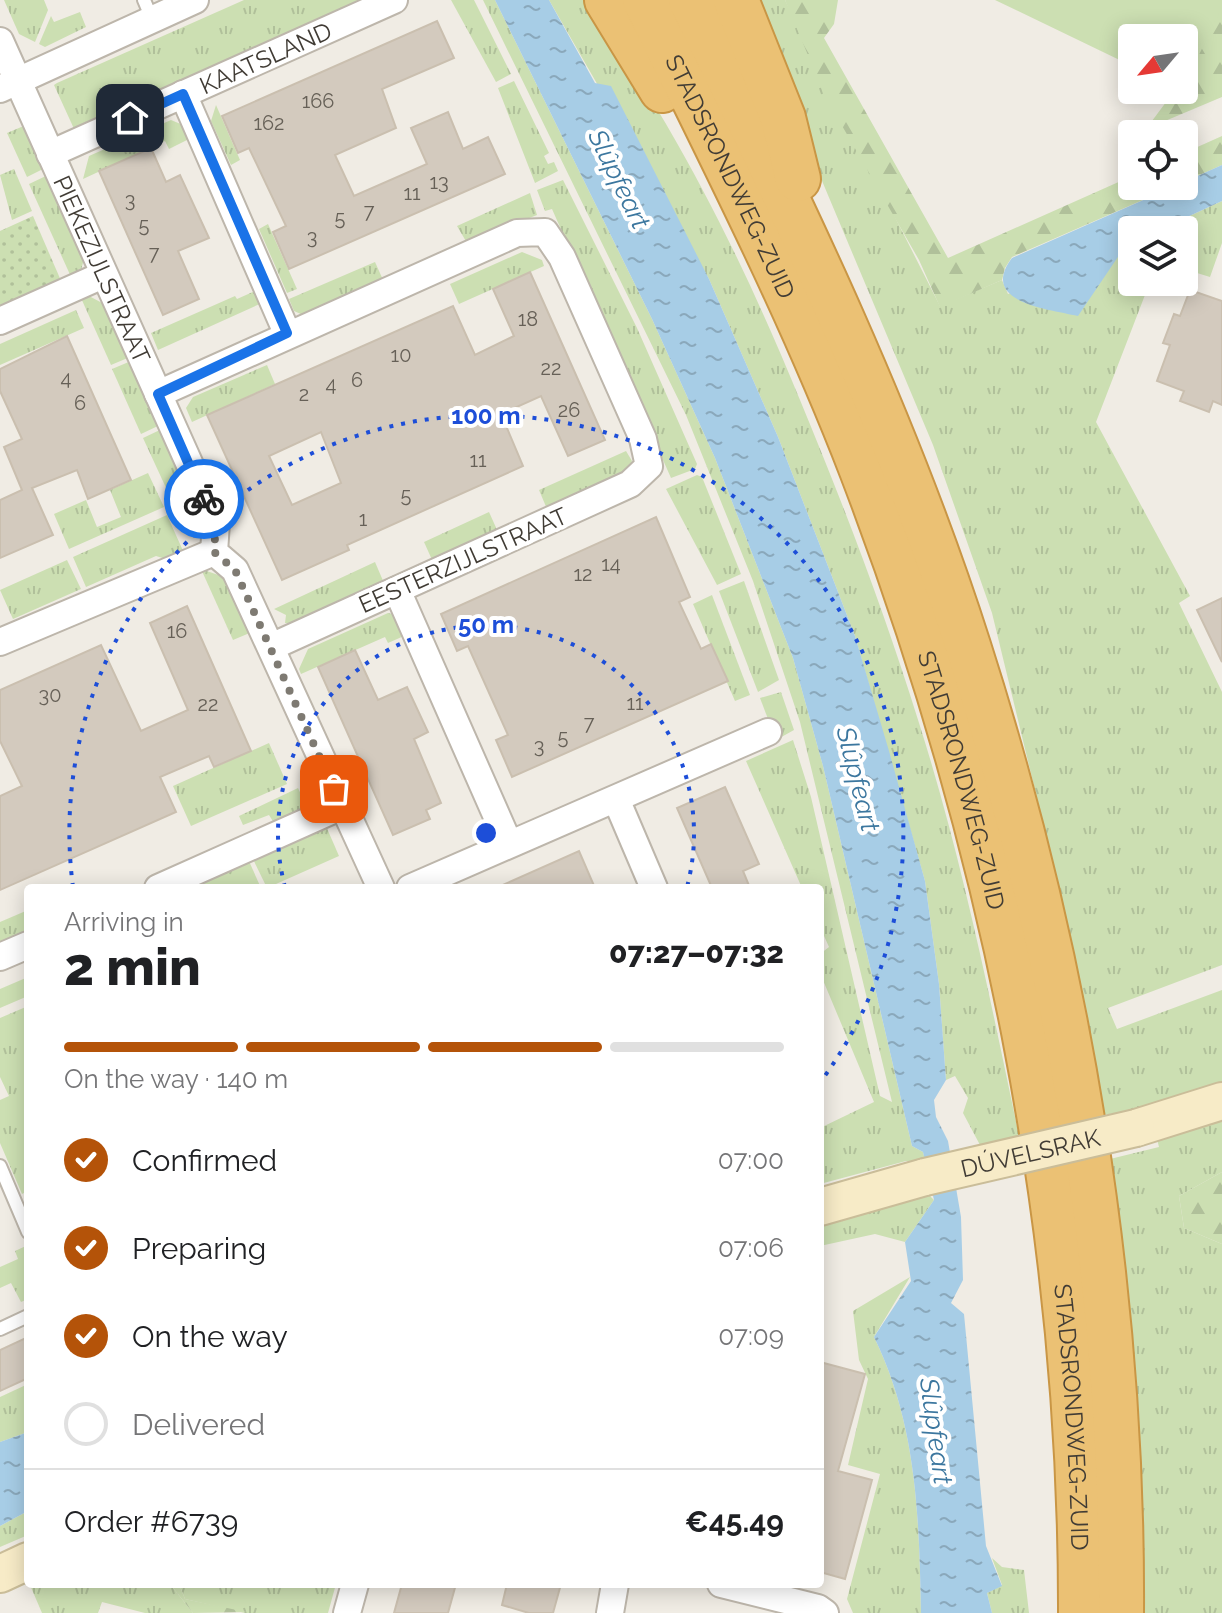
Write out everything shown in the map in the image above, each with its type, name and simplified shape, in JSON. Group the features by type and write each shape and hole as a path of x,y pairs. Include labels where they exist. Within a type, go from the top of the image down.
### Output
{"highway":[{"path":"607,0 770,255"},
{"name":"STADSRONDWEG-ZUID","path":"645,0 770,255 862,470 954,743 993,881 1034,1086 1066,1296 1081,1613"},
{"name":"STADSRONDWEG-ZUID","path":"691,0 820,271 901,461 968,644 1033,875 1078,1078 1106,1291 1121,1613"},
{"path":"736,0 783,118 820,271"}],"street":[{"path":"9,86 148,10 195,0"},
{"name":"KAATSLAND","path":"50,154 394,0"},
{"name":"PIEKEZIJLSTRAAT","path":"0,41 9,86 50,154 216,523 214,552"},
{"path":"158,394 287,333 183,94"},
{"name":"EESTERZIJLSTRAAT","path":"271,647 630,484 649,466 643,439 562,257 545,232 517,233 287,333"},
{"path":"0,321 103,275"},
{"path":"0,642 214,552 235,570 379,884"},
{"path":"397,590 509,844"},
{"path":"419,884 768,732"},
{"path":"616,799 652,884"},
{"path":"167,884 342,806"},
{"path":"0,957 24,947"},
{"name":"DÚVELSRAK","path":"824,1206 925,1177 1136,1128 1222,1101"},
{"path":"0,1574 24,1563"},
{"path":"347,1613 354,1588"},
{"path":"610,1613 614,1588"},
{"path":"737,1588 818,1608 825,1613"}],"lane":[{"path":"0,1166 24,1223"},
{"path":"0,1329 24,1318"}],"green space":[{"path":"4,0 44,0 48,10 35,42 19,34"},
{"path":"244,0 364,0 75,131 54,85"},
{"path":"451,0 474,0 511,74 496,82"},
{"path":"483,0 495,0 652,319 715,458 793,658 823,766 912,1146 923,1152 926,1164 906,1161 824,1183 824,1126 874,1102 824,983 824,951 829,947 824,936 824,884 800,884 746,761 793,740 811,797 880,1096 892,1102 800,722 753,581 686,415"},
{"path":"549,0 584,0 648,94 730,244 800,400 878,600 934,774 974,928 1019,1136 980,1145 963,1113 968,1098 955,1076 946,1080 939,984 925,881 855,636 778,437 709,279"},
{"path":"746,0 785,0 940,306 1002,280 1008,294 1118,249 1118,296 1145,296 1096,422 1190,596 1179,603 1222,692 1222,965 1108,1008 1117,1029 1222,990 1222,1082 1149,1107 1104,1115 1070,934 992,613 933,445"},
{"path":"785,0 838,0 834,24 824,38 948,258 1118,182 1118,200 1143,200 1012,257 1002,280 940,307 919,260 825,96"},
{"path":"995,0 1222,0 1222,7 1198,57 1198,24 1118,24 1118,59"},
{"path":"1222,0 1222,97 1167,120 1153,120 1165,104 1198,104 1198,48"},
{"path":"80,12 86,27 45,47 39,44 51,16 54,22"},
{"path":"514,81 549,153 544,156 548,164 554,162 558,171 535,183 498,88"},
{"path":"216,105 240,160 231,165 211,121"},
{"path":"171,120 183,125 189,139 169,149 165,141 83,179 89,156"},
{"path":"26,125 45,168 27,177 7,133"},
{"path":"1222,136 1222,165 1198,176 1198,147"},
{"path":"14,169 32,211 12,220 0,175"},
{"path":"48,175 84,259 81,270 72,279 29,184"},
{"path":"563,180 637,328 697,464 695,469 671,478 552,209 545,211 537,190"},
{"path":"530,193 537,215 467,243 457,226"},
{"path":"1222,201 1222,243 1210,277 1198,273 1198,216 1189,216"},
{"path":"33,216 62,283 0,310 0,231"},
{"path":"268,224 297,289 287,293 259,229"},
{"path":"522,252 542,260 544,266 459,304 450,284"},
{"path":"375,262 384,282 303,315 294,311 289,299"},
{"path":"255,291 262,303 158,350 151,333 235,296 237,299"},
{"path":"89,296 104,304 130,357 111,365 81,298"},
{"path":"76,310 84,328 0,365 0,344"},
{"path":"131,361 160,425 141,434 112,369"},
{"path":"267,365 275,384 192,422 186,408 193,397"},
{"path":"162,429 192,495 173,503 143,438"},
{"path":"626,451 632,461 626,476 547,509 539,490"},
{"path":"148,473 164,507 69,549 54,514 86,500 97,527 121,517 110,490"},
{"path":"697,475 702,477 741,574 717,585 666,489"},
{"path":"489,512 498,532 433,562 424,542"},
{"path":"167,515 184,553 169,560 156,556 86,587 73,557"},
{"path":"67,560 81,589 13,619 0,590"},
{"path":"375,562 384,583 293,623 285,623 286,615 274,609"},
{"path":"201,569 227,578 252,632 233,640"},
{"path":"744,581 779,680 758,692 719,591"},
{"path":"712,595 750,695 735,701 693,604"},
{"path":"388,613 396,615 404,636 388,643 385,637 301,674 299,669 308,649"},
{"path":"781,692 794,730 776,740 760,698"},
{"path":"269,743 287,784 191,826 173,786"},
{"path":"298,788 308,809 274,823 269,815 243,825 239,816"},
{"path":"326,826 339,856 276,884 265,884 252,857"},
{"path":"248,859 259,884 191,884"},
{"path":"24,912 24,935 0,946 0,922"},
{"path":"24,979 24,998 0,1008 0,989"},
{"path":"24,1008 22,1194 0,1143 0,1100 9,1096 0,1077 0,1018"},
{"path":"1222,1118 1222,1172 1179,1196 1184,1228 1222,1244 1222,1613 1143,1613 1138,1442 1110,1159 1159,1147 1157,1139"},
{"path":"1222,1172 1222,1244 1184,1228 1179,1196"},
{"path":"925,1191 934,1200 905,1242 875,1234 824,1245 824,1219"},
{"path":"24,1247 24,1301 21,1302 11,1283 0,1288 0,1267 18,1259 15,1251"},
{"path":"910,1277 874,1337 899,1404 913,1472 921,1613 853,1613 847,1599 880,1474 848,1465 868,1379 859,1360 853,1311"},
{"path":"24,1386 24,1433 0,1442 0,1397"},
{"path":"24,1513 24,1537 0,1547 0,1526"},
{"path":"992,1558 1002,1567 1024,1570 1029,1613 992,1613 987,1593 1002,1585"},
{"path":"31,1588 173,1588 193,1613 145,1613 102,1602 98,1613 42,1613"},
{"path":"173,1588 181,1588 185,1599 246,1612 193,1613"},
{"path":"181,1588 335,1588 328,1613 245,1613 185,1599"}],"water":[{"name":"Slûpfeart","path":"495,0 549,0 595,83 611,86 709,279 778,437 855,636 925,881 939,984 946,1080 934,1100 936,1117 948,1141 961,1217 963,1280 951,1303 964,1314 986,1546 1002,1586 987,1593 992,1613 921,1613 913,1472 899,1404 874,1337 911,1281 905,1242 934,1200 923,1152 912,1146 823,766 793,658 715,458 652,319"},
{"path":"1222,165 1222,201 1189,216 1118,216 1118,257 1078,316 1021,301 1010,294 1004,285 1004,273 1012,258 1143,200 1198,200 1198,176"},
{"path":"24,1433 24,1513 0,1526 0,1442"}],"building":[{"path":"437,21 454,58 382,89 396,128 335,155 354,196 427,164 411,128 448,112 463,149 488,137 505,174 289,269 273,232 286,226 249,148 238,153 222,116"},
{"path":"151,148 166,182 180,175 209,238 178,251 199,299 163,315 99,171"},
{"path":"530,272 605,440 568,456 541,396 501,414 523,466 347,545 349,550 282,580 207,415 453,306 475,355 514,336 493,289","holes":["321,432 341,483 292,505 269,456"]},
{"path":"1198,293 1222,301 1222,405 1213,401 1209,412 1180,401 1184,391 1157,381 1170,345 1163,343 1174,314 1180,316 1188,296 1198,296"},
{"path":"67,336 131,480 88,499 77,470 32,488 53,535 0,558 0,500 22,490 4,447 22,439 0,391 0,369"},
{"path":"656,517 690,597 679,602 701,649 711,644 728,681 512,777 496,740 508,735 468,646 457,651 441,614"},
{"path":"1222,598 1222,662 1197,610"},
{"path":"187,606 251,751 214,767 209,756 160,777 176,812 0,890 0,796 22,786 0,741 0,690 101,645 141,731 188,710 150,623"},
{"path":"355,650 378,700 407,687 428,732 414,739 441,803 426,810 430,819 393,835 318,667"},
{"path":"725,787 759,864 743,871 748,884 710,884 677,808"},
{"path":"579,851 593,884 505,884"},
{"path":"24,1339 24,1380 0,1391 0,1350"},
{"path":"824,1363 865,1374 838,1471 872,1480 845,1579 824,1573"},
{"path":"401,1588 455,1588 448,1613 394,1613"},
{"path":"506,1588 560,1588 553,1613 529,1613 502,1605"}],"way so far":[{"path":"204,499 216,523 214,552 235,570 334,789"}],"route":[{"path":"130,118 183,94 287,333 158,394 204,499"}]}
